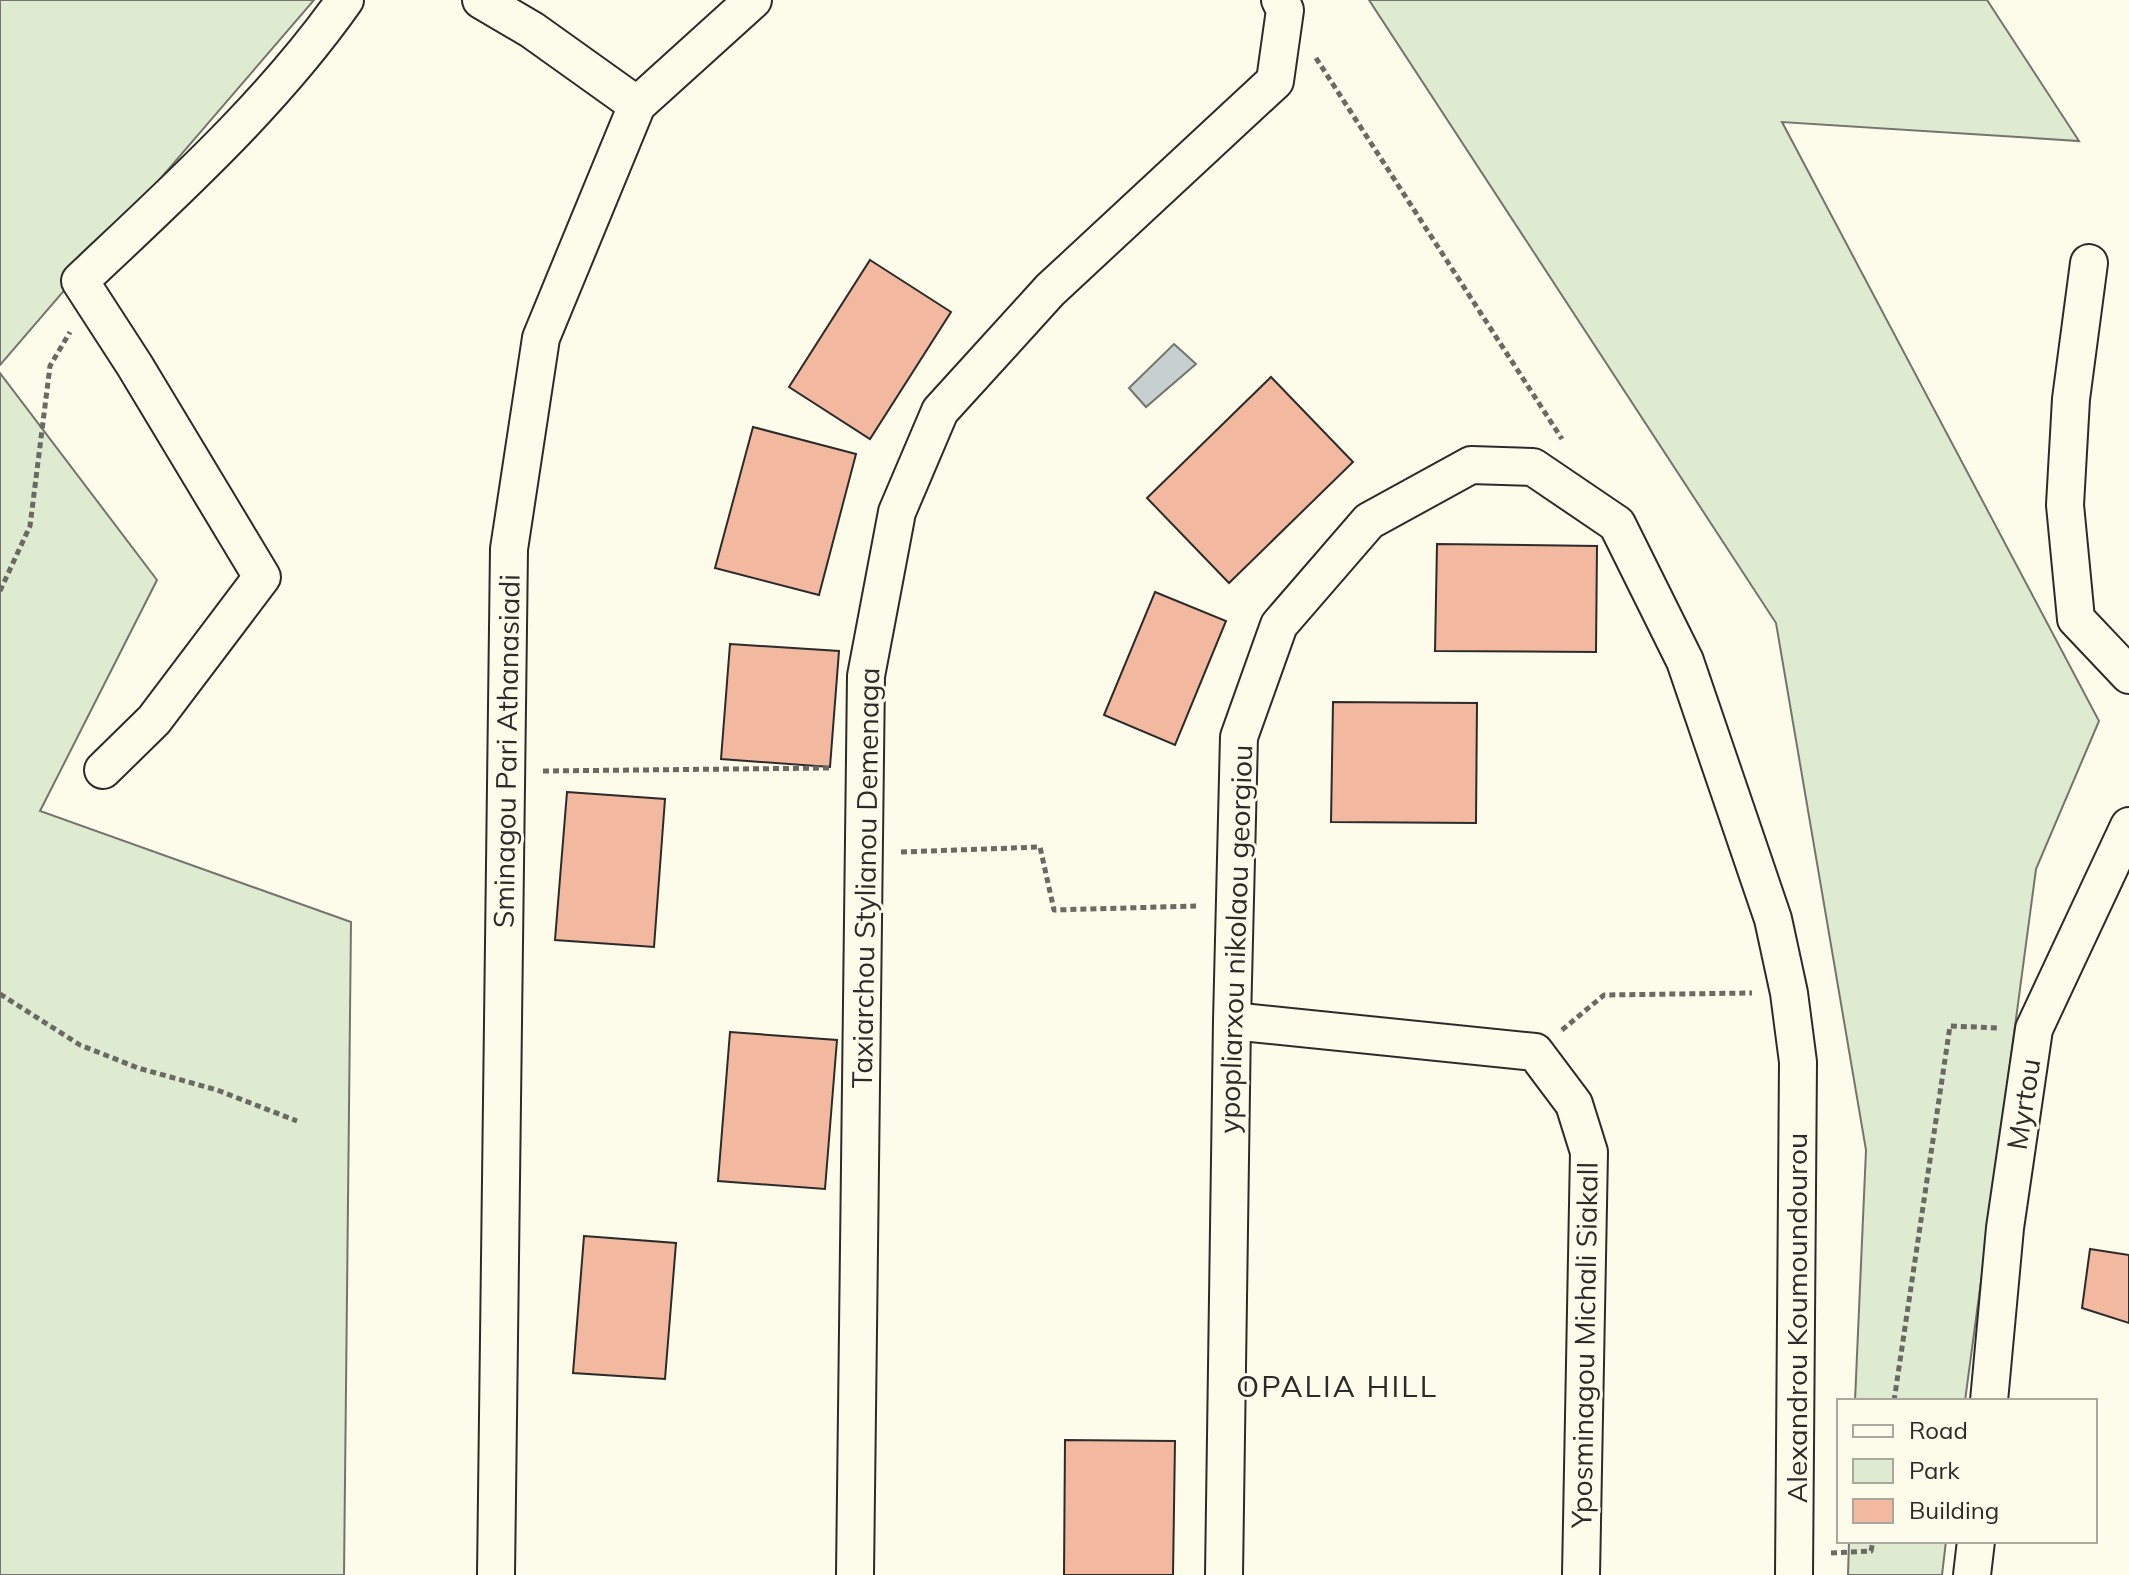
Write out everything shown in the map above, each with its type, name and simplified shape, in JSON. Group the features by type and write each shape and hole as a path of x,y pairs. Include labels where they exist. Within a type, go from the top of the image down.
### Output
{"street":[{"path":"103,770 154,720 262,577 80,281 239,126 319,37 345,0"},
{"path":"481,0 532,30 637,105"},
{"name":"Sminagou Pari Athanasiadi","path":"496,1575 509,549 541,338 637,105 753,0"},
{"name":"Taxiarchou Stylianou Demenaga","path":"855,1575 866,676 897,512 940,411 1050,290 1275,81 1283,5"},
{"path":"2089,263 2071,399 2065,505 2076,619 2129,675"},
{"name":"ypopliarxou nikolaou georgiou","path":"1224,1575 1239,737 1279,625 1369,521 1471,465 1533,467 1617,524 1685,661 1773,919 1789,993 1798,1062"},
{"name":"Myrtou","path":"1989,1399 2005,1228 2034,1029 2129,826"},
{"path":"1232,1021 1535,1052"},
{"name":"Yposminagou Michali Siakall","path":"1535,1052 1574,1104 1589,1152 1581,1575"},
{"name":"Alexandrou Koumoundourou","path":"1794,1565 1798,1062"},
{"path":"1972,1575 1976,1543"}],"path":[{"path":"1283,5 1566,445"},
{"path":"0,591 30,526 50,366 91,297"},
{"path":"506,771 865,767"},
{"path":"864,853 1040,847 1054,910 1234,905"},
{"path":"1535,1052 1604,995 1789,993"},
{"path":"0,994 80,1045 138,1068 217,1090 297,1121"},
{"path":"1894,1399 1950,1026 2034,1029"},
{"path":"1794,1565 1871,1551 1873,1543"}],"green space":[{"path":"0,0 314,0 0,365"},
{"path":"1369,0 1987,0 2079,141 1782,122 2099,721 2036,869 1965,1399 1855,1399 1866,1150 1776,623"},
{"path":"0,373 157,580 40,811 351,922 344,1575 0,1575"},
{"path":"1849,1543 1946,1543 1942,1575 1848,1575"}],"shaded area":[{"path":"1174,344 1196,364 1146,407 1129,388"}],"building":[{"path":"870,260 951,312 870,439 789,387"},
{"path":"1271,377 1353,462 1229,583 1147,498"},
{"path":"753,427 856,454 819,595 715,568"},
{"path":"1437,544 1597,546 1596,652 1435,651"},
{"path":"1155,592 1226,621 1175,745 1104,715"},
{"path":"730,644 839,651 830,767 721,759"},
{"path":"1333,702 1477,703 1476,823 1331,822"},
{"path":"567,792 665,799 654,947 555,940"},
{"path":"730,1032 837,1040 825,1189 718,1181"},
{"path":"584,1236 676,1243 665,1379 573,1373"},
{"path":"2090,1249 2129,1255 2129,1323 2082,1308"},
{"path":"1065,1440 1175,1441 1173,1575 1064,1575"}],"district":[{"name":"OPALIA HILL","path":"1337,1386"}]}
